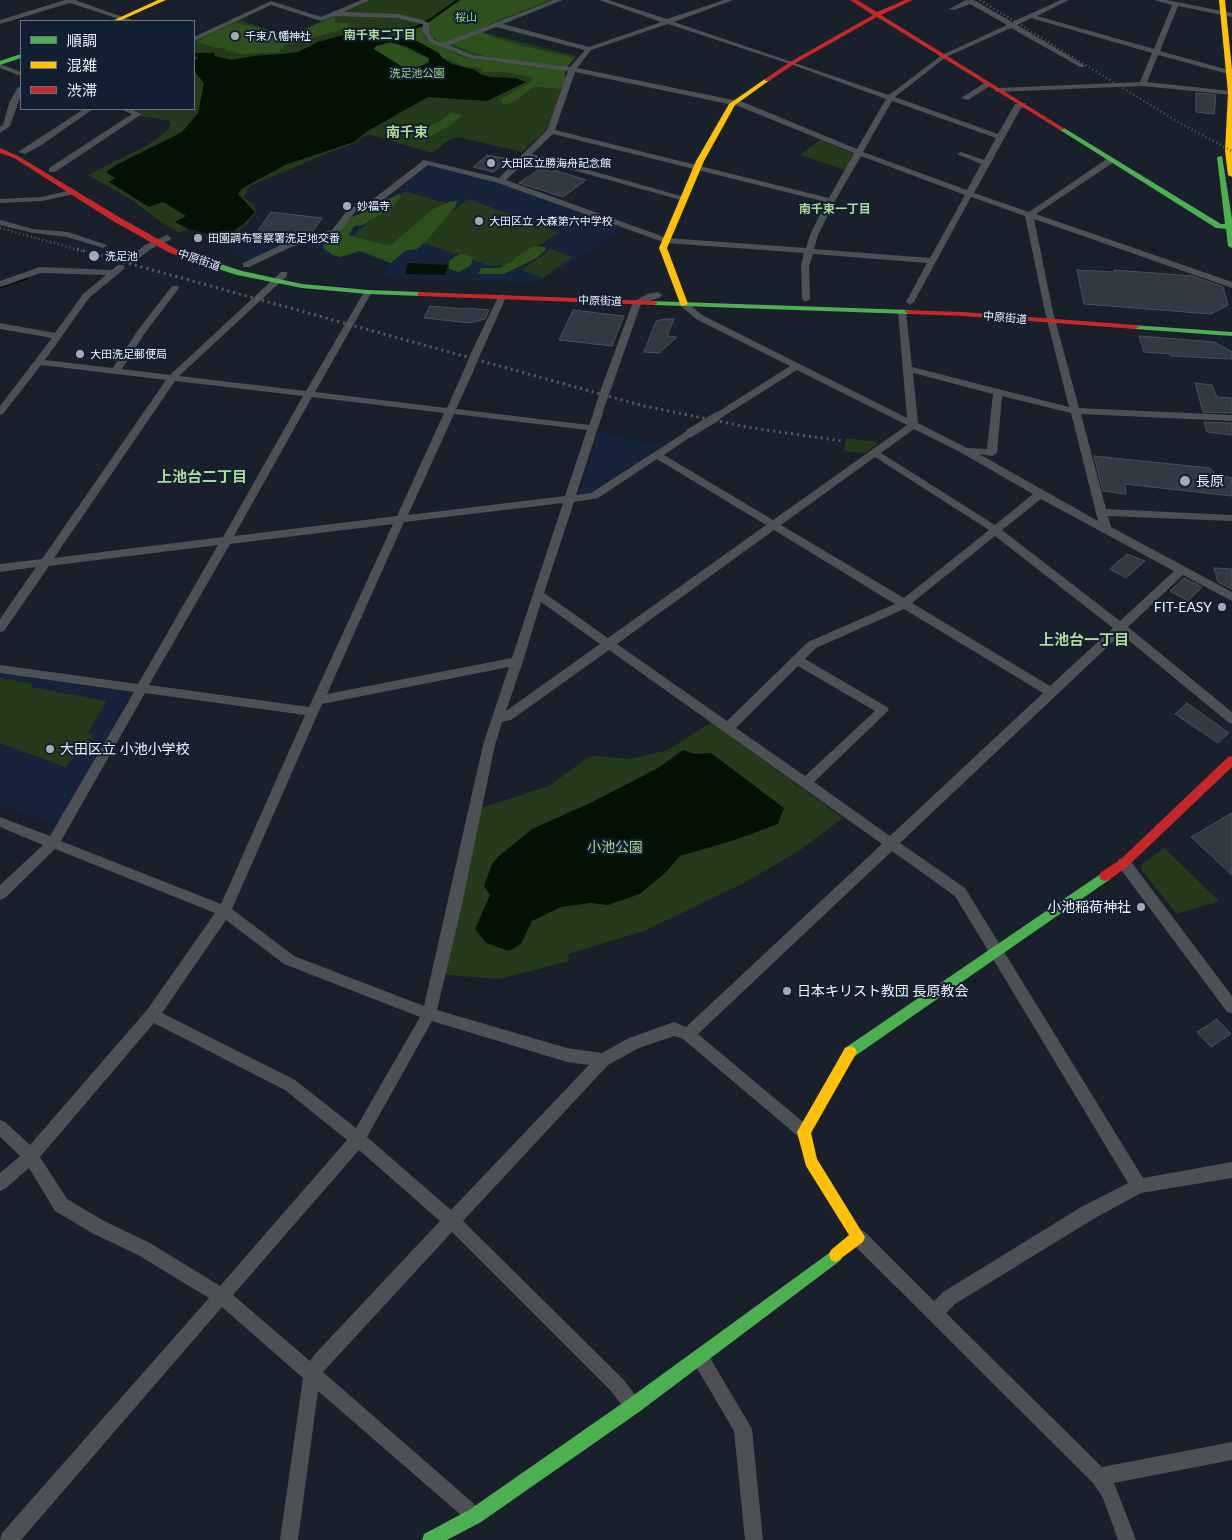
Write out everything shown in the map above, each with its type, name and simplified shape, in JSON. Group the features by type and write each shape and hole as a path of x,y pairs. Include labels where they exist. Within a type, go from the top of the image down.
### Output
{"main road":[{"path":"123,20 163,0"},
{"path":"853,0 1219,226 1228,227"},
{"path":"682,300 663,248 697,168 735,102 792,63 878,14 910,0"},
{"path":"1222,0 1228,14 1231,93 1228,150 1232,175"},
{"path":"0,65 20,56"},
{"path":"1230,125 1223,134 1219,163 1232,246"},
{"name":"中原街道","path":"0,142 22,152 52,170 162,240 246,265 280,278 356,284 658,295 682,300 902,312 1232,325"},
{"name":"中原街道","path":"0,150 16,157 71,192 203,262 329,290 638,302 806,299 910,302 1232,334"},
{"path":"430,1540 475,1516 633,1406 858,1237 844,1218 811,1161 804,1132 852,1051 1124,863 1232,760"}],"street":[{"path":"0,22 70,0 123,20"},
{"path":"264,0 274,1 321,19 367,0"},
{"path":"442,46 560,0"},
{"path":"602,0 792,63 1000,137"},
{"path":"712,0 720,3"},
{"path":"501,181 551,131 572,69 589,49 730,0"},
{"path":"952,9 970,0 1082,66"},
{"path":"806,299 805,266 814,235 831,201 890,98 944,56 1066,0"},
{"path":"1157,0 1228,14"},
{"path":"195,39 274,1"},
{"path":"1143,84 1176,4"},
{"path":"335,14 398,16 423,22 432,42 471,57 572,69 735,102 860,153 970,194 1232,285"},
{"path":"1030,16 1229,73"},
{"path":"497,25 589,49"},
{"path":"0,65 20,74"},
{"path":"966,98 994,87 1092,84 1143,84 1231,93"},
{"path":"0,131 6,126 12,103 20,91"},
{"path":"910,302 1000,137 1018,106 1023,105"},
{"path":"22,152 87,110"},
{"path":"52,170 138,114 127,110"},
{"path":"551,131 831,201"},
{"path":"961,154 986,163"},
{"path":"526,155 684,198"},
{"path":"1029,215 1111,160"},
{"path":"246,265 288,245 335,232 352,210 371,205 427,162 501,181 666,240 932,261"},
{"path":"0,201 42,199 71,192"},
{"path":"1029,215 1050,317 1106,530"},
{"path":"0,222 33,231 68,235 103,245"},
{"path":"0,412 39,362 86,296 113,272 162,240"},
{"path":"0,284 40,270 113,272"},
{"path":"0,628 172,378 280,278"},
{"path":"116,371 141,332 175,288"},
{"path":"0,894 53,843 368,292"},
{"path":"9,1540 223,1297 358,1139 428,1014 454,909 489,745 497,719 598,412 638,302 650,296 658,295"},
{"path":"0,1183 31,1156 152,1015 224,911 502,297"},
{"path":"682,300 694,315 962,450 1181,571 1232,597"},
{"path":"902,312 913,425"},
{"path":"0,326 57,336"},
{"path":"39,362 593,428"},
{"path":"0,568 594,496 795,367"},
{"path":"907,369 1074,411 1232,418"},
{"path":"962,450 992,453 998,392"},
{"path":"497,719 508,717 913,425"},
{"path":"875,453 996,530 1020,551 1121,628 1232,719"},
{"path":"657,455 1052,693"},
{"path":"728,728 812,645 904,604 1040,494"},
{"path":"1101,512 1232,518"},
{"path":"688,1034 1181,571"},
{"path":"539,595 960,892 1139,1186"},
{"path":"797,660 883,710 805,783"},
{"path":"318,700 517,661"},
{"path":"0,669 314,712"},
{"path":"0,822 224,911 289,960 428,1014 567,1054 603,1060"},
{"path":"1124,863 1232,1007"},
{"path":"152,1015 290,1085 358,1139 452,1221 617,1385 633,1406"},
{"path":"289,1540 312,1374 321,1360 603,1060 634,1043 674,1029 688,1034 804,1132"},
{"path":"0,1128 31,1156 61,1205 144,1249 223,1297 475,1516"},
{"path":"934,1313 948,1298 1089,1212 1139,1186 1232,1170"},
{"path":"858,1237 1099,1477 1110,1493 1127,1540"},
{"path":"700,1357 743,1429 754,1540"},
{"path":"1099,1477 1232,1451"}],"shaded area":[{"path":"362,32 380,33 417,41 439,53 442,58 452,64 475,70 480,74 490,77 515,78 526,82 487,101 428,97 366,132 354,142 285,165 241,189 238,194 255,212 233,232 208,234 188,229 175,222 186,216 163,202 149,207 109,182 115,178 106,172 116,165 182,132 198,113 204,83 195,72 195,61 198,57 195,57 195,53 214,53 215,56 232,60 298,52 318,42 346,34","holes":["391,42 407,47 429,58 429,63 407,70 374,49 376,46"]},
{"name":"大田区立 大森第六中学校","path":"429,164 502,183 626,228 537,283 377,278 391,265 355,251 332,258 305,243 379,210"},
{"path":"247,235 284,244 251,259 226,252"},
{"path":"408,263 448,265 445,275 405,274"},
{"path":"599,431 661,446 589,493 579,494"},
{"name":"大田区立 小池小学校","path":"0,673 131,692 59,826 0,806"},
{"path":"683,750 695,754 711,753 784,808 778,824 735,840 680,856 666,872 640,894 608,905 591,903 561,907 532,921 521,944 509,951 486,943 475,929 490,895 484,886 492,864 499,856 532,829 590,803 658,768"}],"green space":[{"name":"洗足池公園","path":"369,0 556,0 477,31 576,56 565,70 559,98 546,130 522,152 458,137 450,139 432,153 368,134 355,143 250,186 243,197 254,205 256,212 248,223 233,235 190,227 180,233 130,199 88,175 148,145 168,130 171,121 140,116 142,113 133,110 195,110 196,39 238,19 268,30 293,34"},
{"name":"桜山","path":"462,0 550,0 487,25 489,27 443,44 430,35 426,23 445,9"},
{"path":"335,16 335,23 348,23 351,25 350,27 284,46 280,49 280,52 240,54 226,50 226,48 215,48 196,42 236,23 292,35"},
{"path":"423,26 423,34 427,40 465,58 555,69 484,56 450,44 482,32 523,46 575,58 565,69 566,89 534,87 515,101 503,105 501,99 531,82 532,77 504,72 483,72 481,68 463,66 423,49 406,37"},
{"path":"385,42 399,45 429,59 421,67 406,71 371,49 373,45"},
{"path":"451,113 462,115 452,124 423,141 409,136 440,121"},
{"path":"820,140 853,153 845,170 800,155"},
{"path":"405,191 449,204 393,249 353,236"},
{"path":"399,194 401,197 391,208 363,225 354,226 349,235 390,246 433,209 449,202 457,201 455,207 428,239 417,249 405,251 391,263 360,251 341,257 333,255 323,248 324,243 333,238 330,238 330,235 349,218 373,209 377,204"},
{"path":"468,199 558,232 515,264 490,266 416,240"},
{"path":"534,246 545,247 546,250 536,258 504,274 478,274 481,268 500,268 507,263 511,263 516,257"},
{"path":"551,249 572,257 543,278 522,270"},
{"path":"462,254 473,257 471,265 459,272 449,269 449,261"},
{"path":"846,438 879,442 865,453 844,451"},
{"path":"0,678 32,683 31,687 106,701 88,733 94,735 65,767 0,743"},
{"name":"小池公園","path":"712,723 843,818 800,850 744,883 644,931 568,954 569,961 499,979 438,974 475,810 549,786 587,758 595,756 631,759 668,750"},
{"path":"1164,848 1219,901 1177,914 1142,871 1141,867 1143,863"}],"building":[{"path":"1196,93 1216,95 1214,114 1196,112"},
{"name":"大田区立勝海舟記念館","path":"487,155 508,160 494,172 473,167"},
{"path":"541,168 586,180 563,197 519,183"},
{"path":"271,212 322,218 311,234 302,234 299,237 257,232"},
{"path":"1077,270 1115,272 1114,270 1193,276 1223,287 1228,305 1211,314 1084,304"},
{"path":"430,306 489,310 485,319 470,323 424,318"},
{"path":"573,310 624,316 612,346 559,340"},
{"path":"674,319 667,336 677,337 659,353 644,352 656,321"},
{"path":"1139,336 1214,342 1232,352 1232,359 1171,356 1170,354 1144,352"},
{"path":"1195,383 1212,385 1217,397 1232,398 1232,413 1203,412"},
{"path":"1204,422 1232,423 1232,435 1207,432"},
{"path":"1094,456 1210,468 1216,475 1232,478 1232,496 1125,484 1126,494 1103,491"},
{"path":"1127,554 1145,561 1126,578 1110,569"},
{"path":"1214,568 1232,569 1232,589 1218,582"},
{"path":"1184,578 1202,587 1188,601 1170,591"},
{"path":"1187,703 1229,733 1218,743 1175,714"},
{"path":"1232,813 1232,875 1191,837"},
{"path":"1217,1019 1231,1034 1211,1047 1197,1032"}],"waterway":[{"path":"380,33 408,30 424,24 458,0"},
{"path":"0,287 27,278"}],"railway":[{"path":"980,0 1178,122 1232,151"},
{"path":"0,228 82,251"},
{"path":"77,249 644,406 752,428 843,441"}],"traffic: fast":[{"path":"0,63 20,56"},
{"path":"1062,129 1219,226 1228,227"},
{"path":"1220,157 1232,246"},
{"path":"190,257 240,273 302,286 368,292 421,294"},
{"path":"654,303 909,312"},
{"path":"1135,327 1232,334"},
{"path":"850,1052 1105,876"},
{"path":"430,1540 475,1516 633,1406 836,1255"}],"traffic: slow":[{"path":"117,20 163,0"},
{"path":"1222,0 1231,93 1228,151 1232,175"},
{"path":"684,304 663,248 700,161 732,104 767,80"},
{"path":"836,1255 858,1237 811,1161 804,1132 850,1052"}],"traffic: jam":[{"path":"853,0 1062,129"},
{"path":"767,80 792,63 878,14 910,0"},
{"path":"0,150 16,157 116,219 173,251 190,257"},
{"path":"421,294 654,303"},
{"path":"909,312 963,314 1135,327"},
{"path":"1105,876 1124,863 1232,760"}],"place":[{"name":"千束八幡神社","path":"235,36"},
{"name":"大田区立勝海舟記念館","path":"491,163"},
{"name":"妙福寺","path":"347,206"},
{"name":"大田区立 大森第六中学校","path":"479,221"},
{"name":"田園調布警察署洗足地交番","path":"198,238"},
{"name":"洗足池","path":"94,256"},
{"name":"大田洗足郵便局","path":"80,354"},
{"name":"長原","path":"1185,481"},
{"name":"FIT-EASY","path":"1222,607"},
{"name":"大田区立 小池小学校","path":"50,749"},
{"name":"小池稲荷神社","path":"1141,907"},
{"name":"日本キリスト教団 長原教会","path":"787,991"}],"district":[{"name":"南千束二丁目","path":"380,35"},
{"name":"南千束","path":"407,132"},
{"name":"南千束一丁目","path":"835,209"},
{"name":"上池台二丁目","path":"202,477"},
{"name":"上池台一丁目","path":"1084,640"}]}
